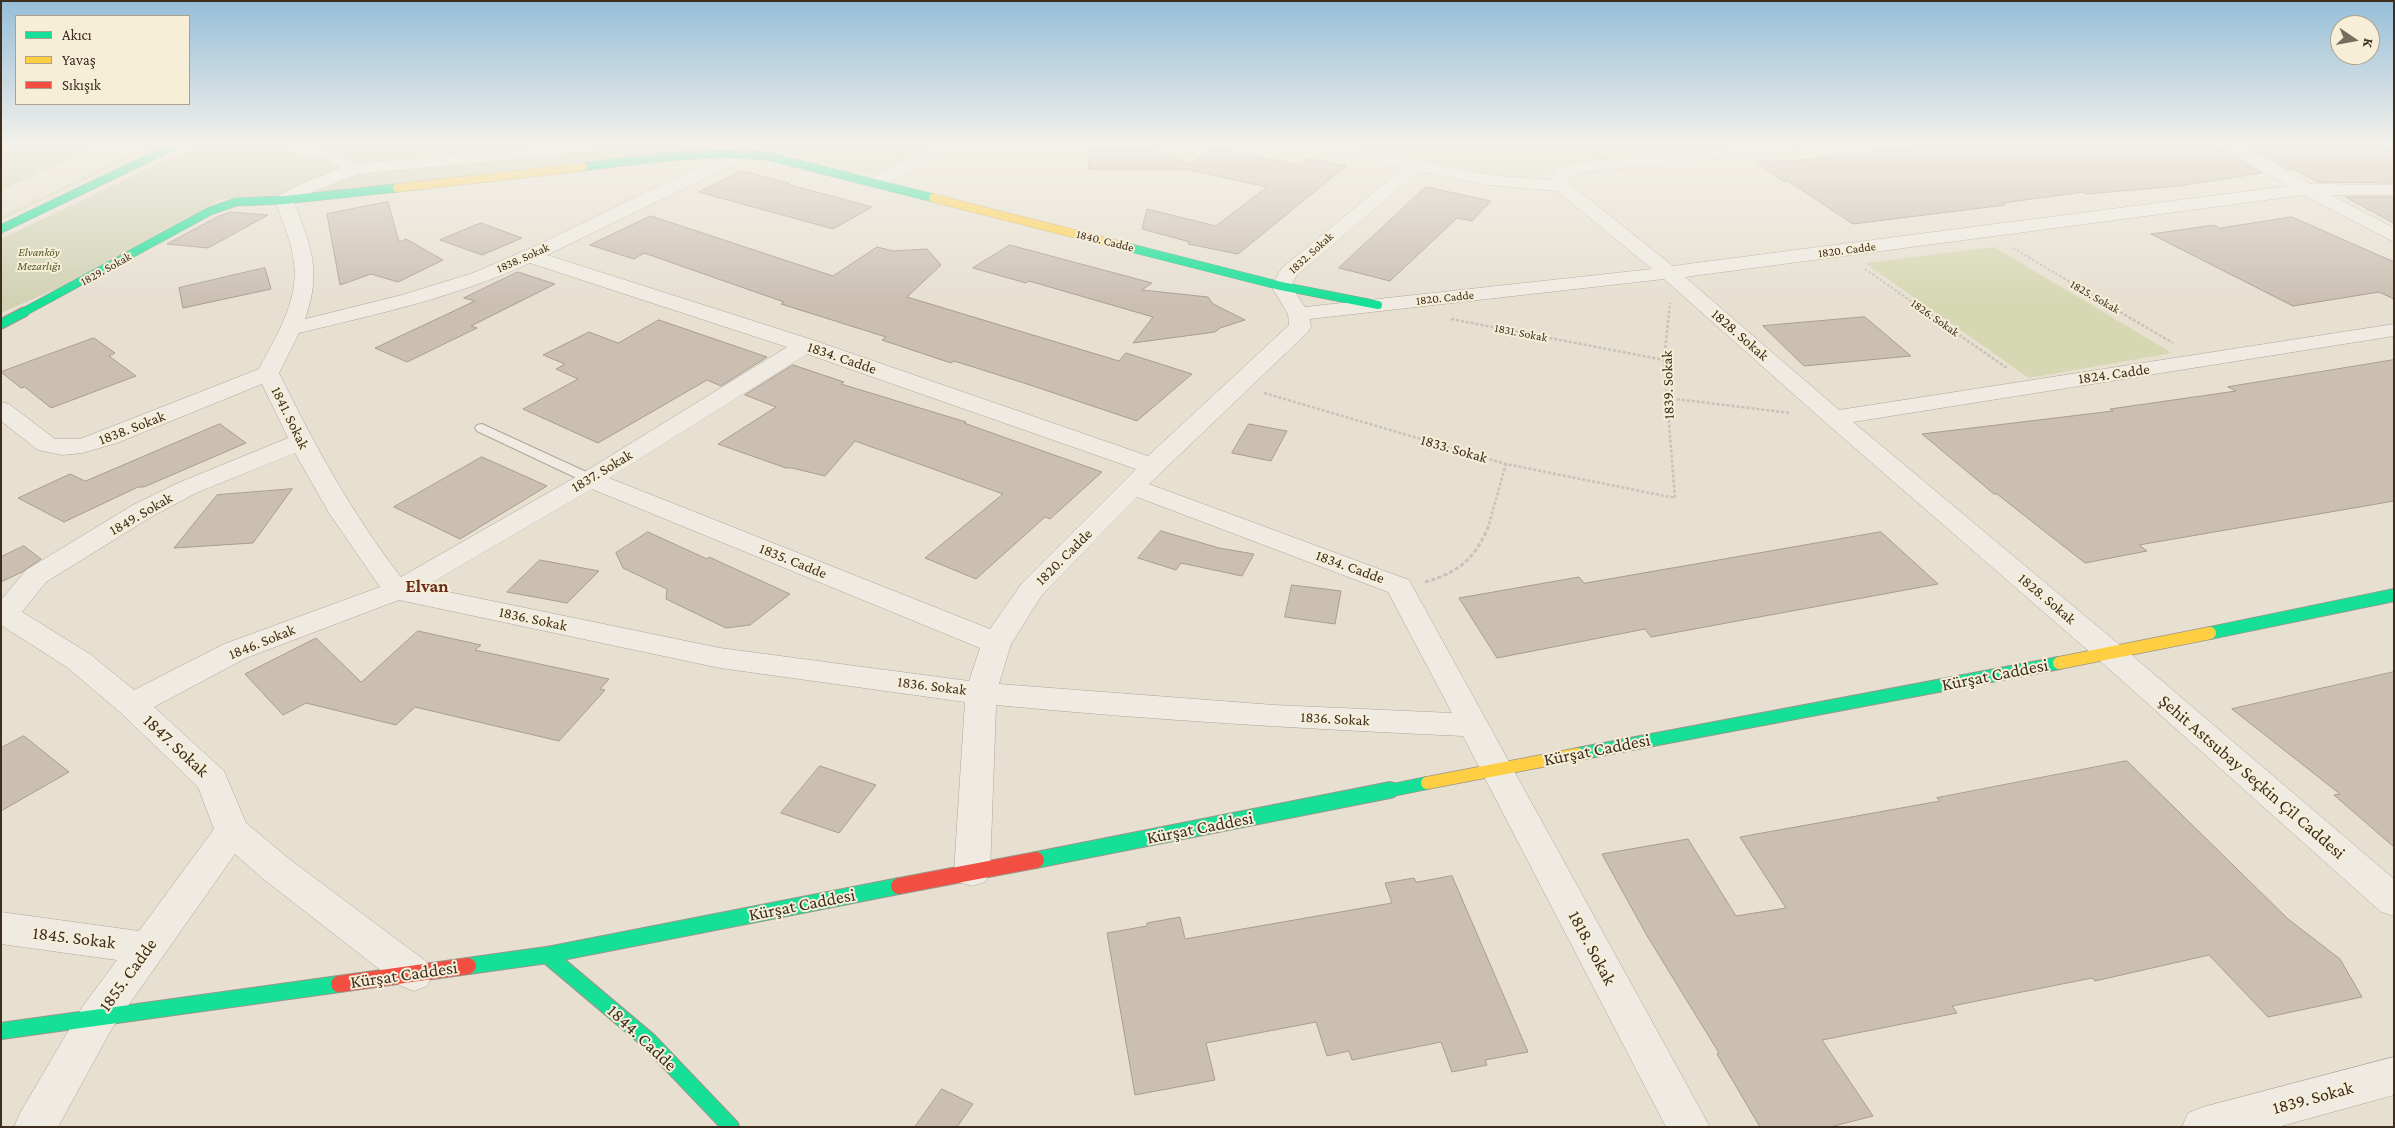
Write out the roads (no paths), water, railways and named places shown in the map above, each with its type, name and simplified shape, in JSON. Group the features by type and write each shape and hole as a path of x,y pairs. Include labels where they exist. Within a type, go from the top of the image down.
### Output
{"street":[{"path":"1,229 68,197"},
{"path":"284,200 291,197"},
{"name":"1840. Cadde","path":"210,211 236,202 315,197"},
{"name":"1838. Sokak","path":"290,329 436,292 478,278 530,256 653,197"},
{"name":"1840. Cadde","path":"930,197 1281,286 1378,305"},
{"name":"1832. Sokak","path":"1281,286 1289,272 1300,261 1378,197"},
{"name":"1828. Sokak","path":"1575,197 1669,273 1834,418 2110,653"},
{"name":"1820. Cadde","path":"972,872 981,693 996,643 1032,589 1134,487 1152,466 1300,327 1299,314 1669,273 2249,197"},
{"path":"2320,197 2394,236"},
{"name":"1841. Sokak","path":"284,200 304,264 304,293 290,329 268,372 300,442 372,560 396,591"},
{"name":"1829. Sokak","path":"1,324 210,211"},
{"name":"1834. Cadde","path":"530,256 805,345 1046,427 1152,466"},
{"path":"1281,286 1299,314"},
{"name":"1824. Cadde","path":"1834,418 2394,330"},
{"name":"1837. Sokak","path":"396,591 590,479 805,345"},
{"name":"1838. Sokak","path":"1,409 47,445 62,448 82,446 108,438 268,372"},
{"name":"1849. Sokak","path":"3,614 36,576 142,511 187,488 300,442"},
{"name":"1835. Cadde","path":"590,479 996,643"},
{"name":"1834. Cadde","path":"1134,487 1399,586 1474,725 1496,770"},
{"name":"1836. Sokak","path":"396,591 720,658 981,693 1111,705 1474,725"},
{"name":"1846. Sokak","path":"132,705 235,651 396,591"},
{"name":"Kürşat Caddesi","path":"1,1031 547,956 1496,770 2110,653 2394,595"},
{"name":"1847. Sokak","path":"3,614 78,661 132,705 212,780 232,831 275,868 414,974"},
{"name":"Şehit Astsubay Seçkin Çil Caddesi","path":"2110,653 2394,902"},
{"name":"1818. Sokak","path":"1496,770 1689,1127"},
{"name":"1855. Cadde","path":"35,1127 97,1018 232,831"},
{"name":"1845. Sokak","path":"1,928 147,948"},
{"name":"1844. Cadde","path":"547,956 649,1041 731,1127"},
{"name":"1839. Sokak","path":"2203,1127 2394,1076"}],"lane":[{"path":"482,428 590,479"}],"district":[{"name":"Elvan","path":"427,586"}],"park label":[{"name":"Elvanköy Mezarlığı","path":"39,259"}]}
